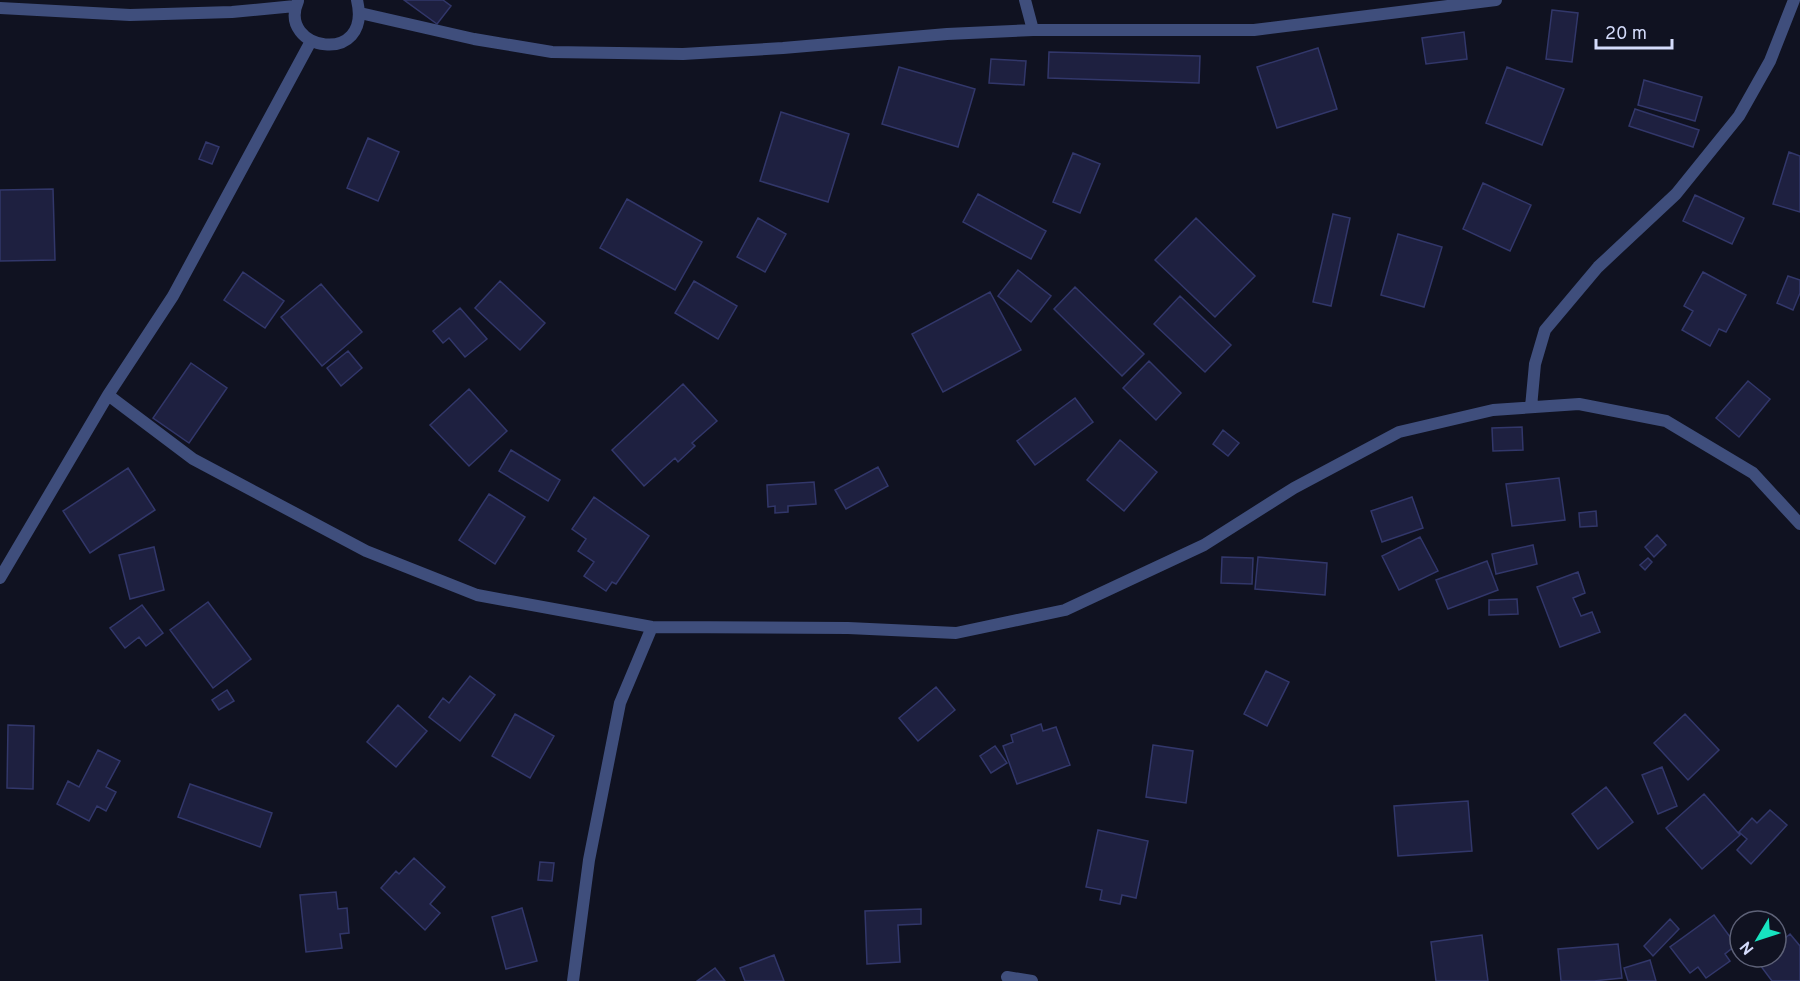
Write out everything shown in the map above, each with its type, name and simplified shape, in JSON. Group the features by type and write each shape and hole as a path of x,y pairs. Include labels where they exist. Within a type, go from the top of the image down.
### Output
{"street":[{"path":"0,8 130,15 232,12 297,3 295,20 301,32 311,42 324,46 338,44 349,37 357,26 360,13 357,0"},
{"path":"1025,0 1033,30"},
{"path":"360,13 474,39 552,52 683,54 946,34 1033,30 1254,30 1496,0"},
{"path":"1531,407 1535,364 1545,330 1598,267 1676,194 1739,116 1770,61 1794,0"},
{"path":"0,578 108,395 173,296 311,42"},
{"path":"108,395 193,459 366,551 477,595 652,627 848,628 956,633 1065,610 1204,545 1294,488 1399,432 1493,410 1579,404 1666,421 1753,473 1800,524"},
{"path":"573,981 590,860 620,703 652,627"},
{"path":"1007,977 1032,981"}],"building":[{"path":"404,0 443,0 451,6 437,24"},
{"path":"1552,10 1578,13 1572,62 1546,59"},
{"path":"1464,32 1467,59 1426,64 1422,38"},
{"path":"1318,48 1337,109 1277,128 1257,67"},
{"path":"1049,52 1200,56 1199,83 1048,78"},
{"path":"991,59 1026,61 1024,85 989,83"},
{"path":"899,67 975,89 958,147 882,124"},
{"path":"1507,67 1564,89 1542,145 1486,123"},
{"path":"1644,80 1702,97 1695,121 1638,105"},
{"path":"1635,109 1699,130 1693,147 1629,126"},
{"path":"781,112 849,134 828,202 760,181"},
{"path":"368,138 399,152 378,201 347,188"},
{"path":"206,142 219,147 212,164 199,159"},
{"path":"1789,152 1800,156 1800,212 1773,204"},
{"path":"1073,153 1100,164 1080,213 1053,202"},
{"path":"1483,183 1531,205 1510,251 1463,229"},
{"path":"53,189 55,260 0,261 0,190"},
{"path":"978,194 1046,231 1031,259 963,222"},
{"path":"1695,195 1744,218 1732,244 1683,221"},
{"path":"627,199 702,242 675,290 600,248"},
{"path":"1333,214 1350,218 1331,306 1313,302"},
{"path":"758,218 786,234 765,272 737,257"},
{"path":"1196,218 1255,276 1215,317 1155,260"},
{"path":"1398,234 1442,247 1424,307 1381,295"},
{"path":"1018,270 1051,296 1031,322 998,296"},
{"path":"243,272 284,301 265,328 224,300"},
{"path":"1703,272 1746,295 1726,332 1719,329 1710,346 1682,330 1693,311 1684,306"},
{"path":"1788,276 1800,280 1800,293 1793,310 1777,303"},
{"path":"500,281 545,323 520,350 475,308"},
{"path":"694,281 737,306 718,339 675,313"},
{"path":"321,284 362,332 322,366 281,317"},
{"path":"1075,287 1144,354 1122,376 1054,309"},
{"path":"990,292 1021,350 943,392 912,334"},
{"path":"1180,296 1231,345 1205,372 1154,324"},
{"path":"460,308 487,339 465,357 449,338 443,343 433,331"},
{"path":"348,351 362,368 341,386 327,368"},
{"path":"1149,361 1181,393 1156,420 1123,388"},
{"path":"191,363 227,388 189,443 153,418"},
{"path":"1748,381 1770,399 1739,437 1716,418"},
{"path":"683,384 717,421 692,443 695,446 678,462 675,458 644,486 612,450"},
{"path":"469,389 507,431 469,466 430,425"},
{"path":"1075,398 1093,422 1035,465 1017,441"},
{"path":"1522,427 1523,450 1493,451 1492,428"},
{"path":"1223,430 1239,443 1228,456 1213,444"},
{"path":"1120,440 1157,472 1124,511 1087,480"},
{"path":"511,450 560,480 548,501 499,471"},
{"path":"878,467 888,486 846,509 835,490"},
{"path":"128,468 155,510 90,553 63,511"},
{"path":"1559,478 1565,520 1512,526 1506,484"},
{"path":"814,482 816,504 788,506 788,512 775,513 775,506 768,507 767,485"},
{"path":"489,494 525,517 495,564 459,540"},
{"path":"594,497 649,536 616,584 612,582 606,591 584,576 594,562 578,551 586,539 572,529"},
{"path":"1412,497 1423,528 1382,542 1371,511"},
{"path":"1596,511 1597,526 1580,527 1579,513"},
{"path":"1657,535 1666,545 1654,557 1645,547"},
{"path":"1420,537 1438,571 1399,590 1382,556"},
{"path":"1533,545 1537,564 1496,574 1492,554"},
{"path":"154,547 164,590 130,599 119,555"},
{"path":"1222,557 1253,558 1252,584 1221,583"},
{"path":"1258,557 1327,563 1325,595 1255,589"},
{"path":"1648,558 1652,562 1645,570 1640,565"},
{"path":"1487,561 1498,590 1448,609 1436,580"},
{"path":"1578,572 1585,593 1573,598 1581,616 1592,612 1600,632 1560,647 1537,587"},
{"path":"1517,599 1518,614 1489,615 1489,600"},
{"path":"208,602 251,659 213,688 170,630"},
{"path":"142,605 163,633 146,646 139,637 125,648 110,628"},
{"path":"1266,671 1289,682 1267,726 1244,714"},
{"path":"470,676 495,695 460,741 429,717 443,698 449,703"},
{"path":"936,687 955,710 918,741 899,718"},
{"path":"227,690 234,701 219,710 212,700"},
{"path":"398,705 427,731 396,767 367,742"},
{"path":"515,714 554,736 530,778 492,756"},
{"path":"1685,714 1719,750 1688,780 1654,743"},
{"path":"1041,724 1043,731 1056,727 1070,765 1017,784 1003,746 1013,742 1011,735"},
{"path":"8,725 34,726 33,789 7,788"},
{"path":"1153,745 1193,751 1186,803 1146,797"},
{"path":"995,746 1007,763 991,773 980,756"},
{"path":"98,750 120,761 106,787 116,792 106,811 97,806 89,821 57,804 68,781 79,787"},
{"path":"1662,767 1677,806 1658,814 1642,775"},
{"path":"190,784 272,813 260,847 178,817"},
{"path":"1606,787 1633,822 1598,849 1572,814"},
{"path":"1704,794 1740,835 1702,869 1666,828"},
{"path":"1468,801 1472,851 1398,856 1394,806"},
{"path":"1770,810 1787,825 1751,864 1737,850 1747,839 1739,832 1752,818 1757,823"},
{"path":"1098,830 1148,841 1136,898 1122,895 1120,904 1100,900 1102,890 1086,887"},
{"path":"414,858 445,887 430,904 440,913 425,930 381,888 396,871 399,874"},
{"path":"540,862 554,863 552,881 538,880"},
{"path":"336,892 338,909 347,908 349,933 340,934 342,948 306,952 300,895"},
{"path":"522,908 537,961 506,969 492,917"},
{"path":"921,909 921,924 898,925 900,962 867,964 865,911"},
{"path":"1714,915 1728,934 1728,952 1725,954 1728,962 1706,978 1698,967 1690,973 1670,947"},
{"path":"1670,919 1679,929 1653,956 1644,946"},
{"path":"1790,934 1800,946 1800,981 1772,981 1763,969 1788,969 1788,936"},
{"path":"1482,935 1488,981 1436,981 1431,942"},
{"path":"1618,944 1622,978 1561,981 1558,949"},
{"path":"774,955 784,981 745,981 740,968"},
{"path":"1650,960 1656,981 1628,981 1624,968"},
{"path":"715,968 725,981 697,981"}]}
